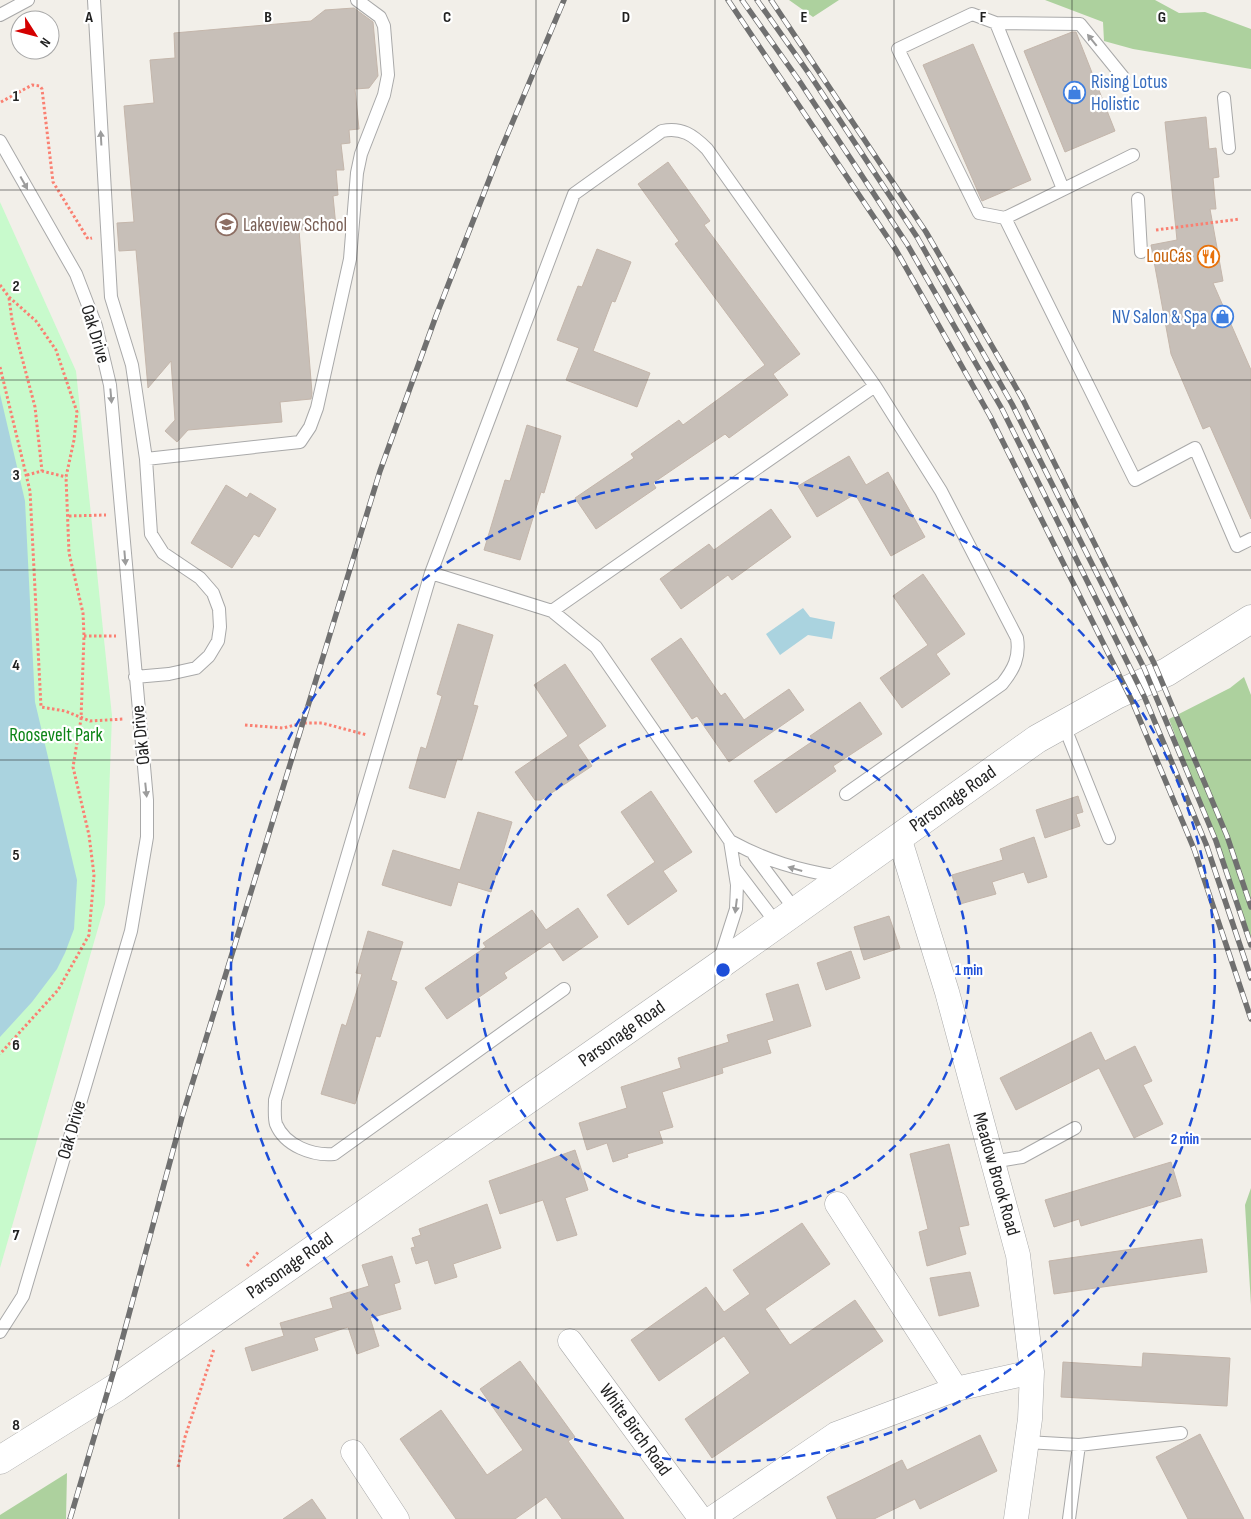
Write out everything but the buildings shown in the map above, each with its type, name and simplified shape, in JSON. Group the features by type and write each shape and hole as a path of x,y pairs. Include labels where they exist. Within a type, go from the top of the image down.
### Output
{"street":[{"name":"Parsonage Road","path":"0,1460 117,1387 787,918 1037,739 1116,695 1168,672 1251,619"},
{"name":"Meadow Brook Road","path":"899,837 947,992 1018,1255 1032,1372 1026,1442 1016,1519"},
{"path":"837,1204 956,1389"},
{"name":"White Birch Road","path":"570,1341 701,1519"},
{"path":"711,1519 836,1434 956,1389 1032,1372"},
{"path":"353,1452 397,1519"}],"lane":[{"path":"0,15 28,0"},
{"path":"94,0 111,297 132,365 146,459 151,534 163,553 200,578 213,593 219,609 220,627 218,641 196,668 169,674 135,677"},
{"path":"146,459 300,442 310,427 317,408 350,259 357,173 361,154 384,95 388,75 384,26 380,17 357,0"},
{"path":"1123,77 1080,24 996,23 972,14 898,49 979,213 1005,218 1133,155"},
{"path":"996,23 1063,189"},
{"path":"1224,98 1229,148"},
{"path":"564,989 334,1154 322,1156 299,1147 286,1138 276,1124 275,1100 431,573 574,194 662,131 674,128 685,131 697,138 707,149 875,386 941,491 1017,638 1019,649 1011,673 992,694 846,794"},
{"name":"Oak Drive","path":"0,140 76,274 96,326 110,385 135,677 148,800 148,837 131,931 23,1296 0,1332"},
{"path":"1138,199 1141,252"},
{"path":"1005,218 1134,480 1195,448 1237,546 1251,539"},
{"path":"552,611 875,386"},
{"path":"431,573 552,611 596,648 730,840 753,853 800,871 843,878"},
{"path":"1063,723 1109,838"},
{"path":"717,967 736,909 737,885 730,840"},
{"path":"753,853 787,918"},
{"path":"734,868 787,918"},
{"path":"992,1162 1022,1157 1075,1128"},
{"path":"1026,1442 1079,1445 1181,1433"},
{"path":"1069,1519 1079,1445"}],"path":[{"path":"1,102 32,85 40,86 43,93 53,182 88,239 108,236"},
{"path":"1140,233 1240,219"},
{"path":"0,285 9,297 36,321 56,350 70,386 77,412 74,440 66,477 69,553 83,613 84,636 81,719 73,767 89,835 94,875 89,935 58,990 0,1054"},
{"path":"9,297 12,320 35,407 42,471"},
{"path":"0,367 30,490 41,707 65,711 90,721 139,718"},
{"path":"27,475 42,471 66,477"},
{"path":"69,516 121,515"},
{"path":"84,636 132,635"},
{"path":"245,726 283,728 303,723 322,723 382,740"},
{"path":"243,1270 259,1251"},
{"path":"178,1467 185,1436 217,1344"}],"green space":[{"path":"789,0 839,0 813,17"},
{"path":"1045,0 1155,0 1179,13 1205,12 1251,29 1251,69 1133,49 1104,41 1103,22"},
{"name":"Roosevelt Park","path":"0,202 76,371 112,716 105,904 0,1268"},
{"path":"1244,677 1251,695 1251,938 1169,719 1230,688"},
{"path":"1251,1188 1251,1305 1245,1205"},
{"path":"67,1473 66,1519 0,1519 0,1515"}],"water":[{"path":"0,394 25,501 35,702 77,880 74,929 65,953 57,969 32,1002 0,1037"},
{"path":"803,608 810,617 835,622 832,639 808,635 780,655 766,634"}],"railway":[{"path":"70,1519 114,1370 182,1117 380,471 436,316 500,152 564,0"},
{"path":"728,0 896,250 990,416 1132,701 1194,849 1251,1019"},
{"path":"742,0 800,82 907,244 1002,409 1144,696 1206,844 1251,978"},
{"path":"757,0 810,75 917,237 1012,404 1144,668 1216,841 1251,945"},
{"path":"771,0 926,232 1022,398 1154,663 1227,836 1251,907"}],"place":[{"name":"Rising Lotus Holistic","path":"1075,93"},
{"name":"Lakeview School","path":"227,225"},
{"name":"LouCás","path":"1208,256"},
{"name":"NV Salon & Spa","path":"1223,317"}]}
